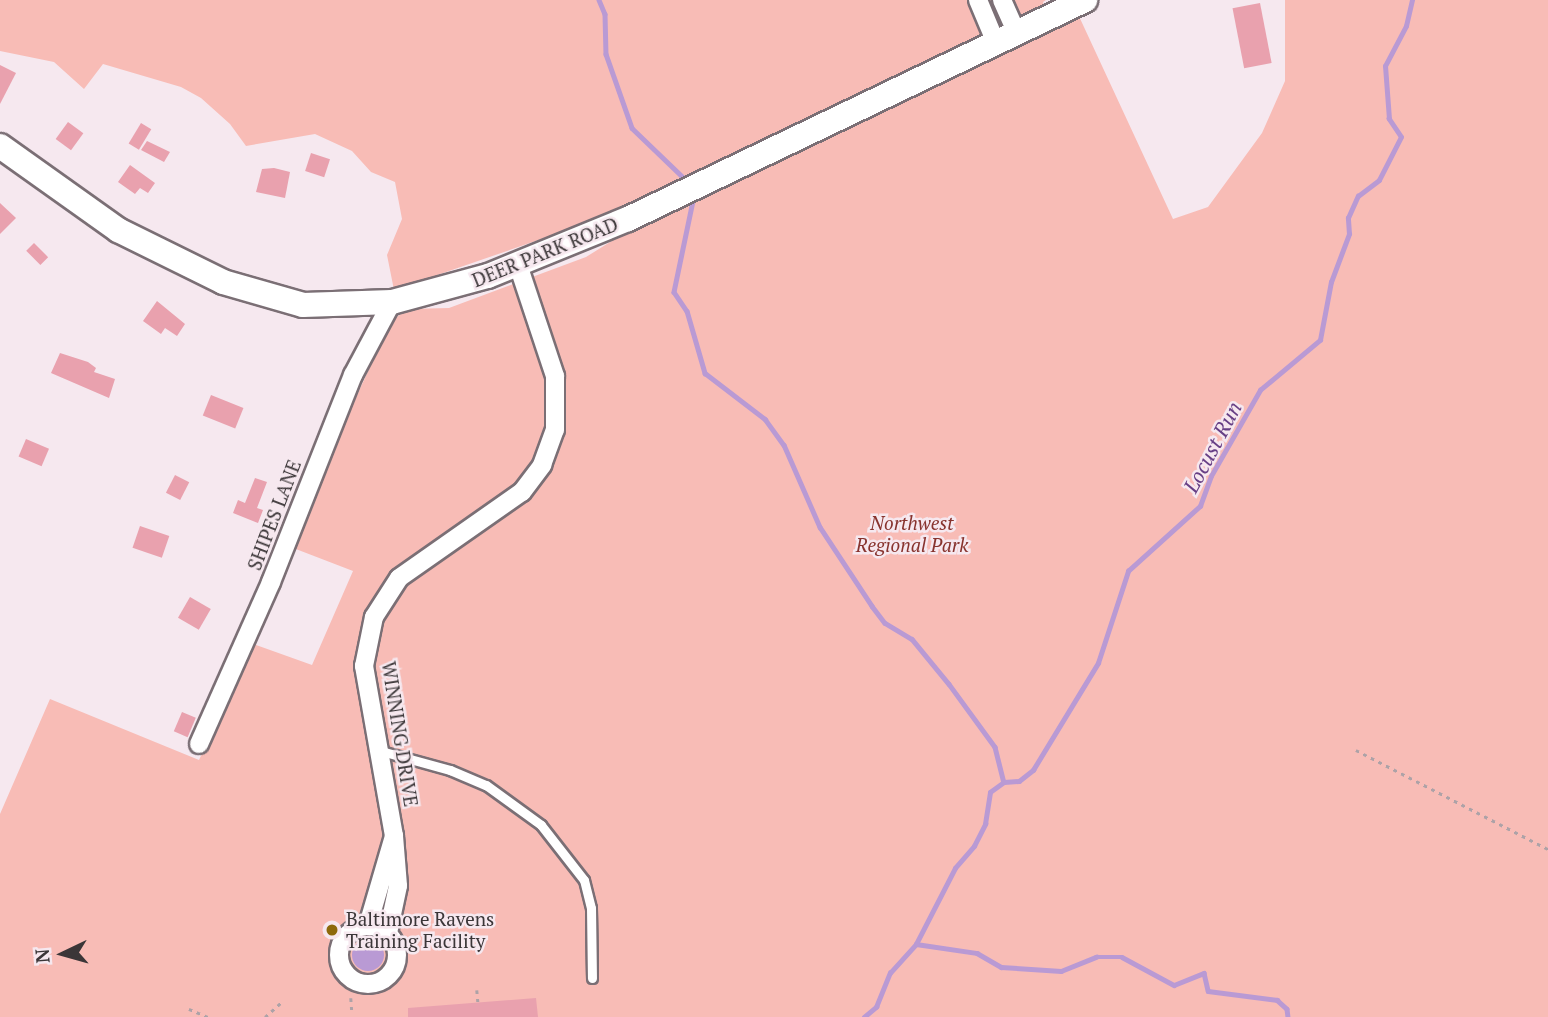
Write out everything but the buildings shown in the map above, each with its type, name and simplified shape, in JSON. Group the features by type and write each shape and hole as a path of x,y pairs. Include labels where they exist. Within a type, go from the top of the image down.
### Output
{"street":[{"path":"978,0 1007,38"},
{"path":"1002,0 1007,38"},
{"name":"DEER PARK ROAD","path":"0,146 118,230 223,282 303,305 391,302 456,287 518,265 683,194 1085,0"},
{"name":"WINNING DRIVE","path":"394,836 368,925 344,938 339,957 346,974 362,984 381,981 394,968 397,950 388,933 398,886 394,836 365,666 374,617 384,597 422,560 522,492 542,465 555,430 555,376 518,265"},
{"name":"SHIPES LANE","path":"199,744 271,582 353,376 391,302"},
{"path":"368,925 388,933"}],"lane":[{"path":"381,751 450,770 486,785 541,825 584,880 591,908 592,978"}],"path":[{"path":"1356,750 1548,849"},
{"path":"477,990 478,1002"},
{"path":"351,998 352,1012"},
{"path":"265,1017 283,1001"},
{"path":"189,1009 208,1017"}],"green space":[{"name":"Northwest Regional Park","path":"0,0 1046,0 1043,2 1051,24 1077,12 1173,219 1208,207 1262,133 1285,81 1285,0 1548,0 1548,1017 0,1017 0,814 50,699 199,760 253,644 312,665 353,571 288,546 391,321 408,309 449,308 586,257 652,216 614,214 394,290 387,255 402,219 395,182 371,172 352,151 315,134 246,146 230,124 201,98 181,87 103,64 84,89 54,62 0,51"}],"shaded area":[{"path":"368,939 380,943 384,955 380,967 368,971 356,967 352,955 356,943"}],"waterway":[{"path":"599,0 605,14 606,54 632,128 687,181"},
{"name":"Locust Run","path":"864,1017 876,1007 890,973 916,944 955,868 974,846 985,824 990,792 1004,782 1019,781 1033,770 1098,663 1128,571 1200,506 1211,476 1260,390 1320,340 1331,282 1349,234 1348,218 1358,196 1379,180 1401,137 1389,119 1385,66 1406,26 1412,0"},
{"path":"693,201 674,292 687,311 705,373 765,419 784,445 820,527 872,606 885,623 912,639 949,684 995,747 1004,782"},
{"path":"916,944 977,953 1001,967 1061,971 1096,957 1122,957 1174,985 1204,973 1208,991 1277,1000 1287,1009 1288,1017"}],"place":[{"name":"Baltimore Ravens Training Facility","path":"332,930"}]}
